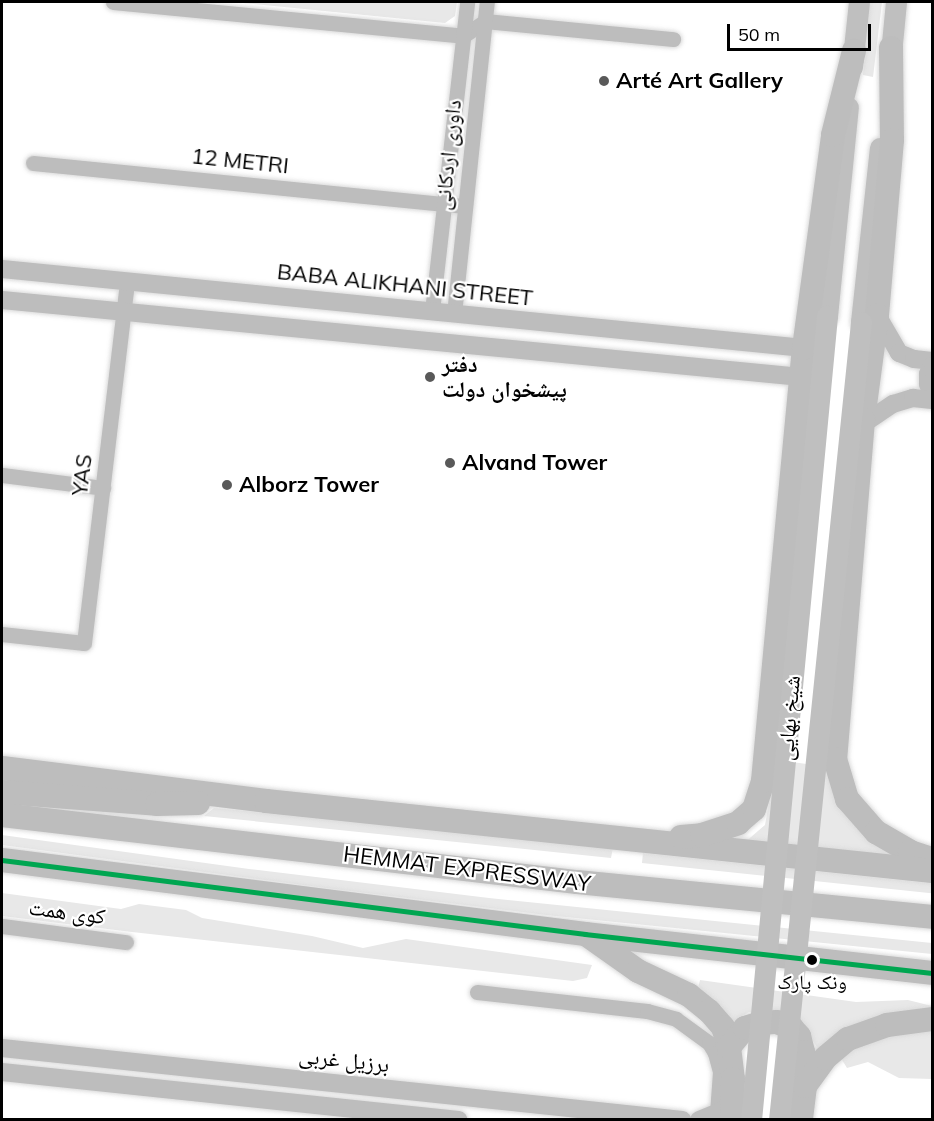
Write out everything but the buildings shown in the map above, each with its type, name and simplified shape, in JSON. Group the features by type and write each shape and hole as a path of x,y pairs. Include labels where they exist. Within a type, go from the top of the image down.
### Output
{"highway":[{"path":"891,48 892,140 869,318 863,424 835,759 847,799 876,832 910,852 933,859"},
{"path":"643,840 702,835 738,823 754,810 763,781 804,348 833,135 854,51"},
{"path":"2,768 266,801 933,870"},
{"path":"2,792 157,804 266,801"},
{"name":"HEMMAT EXPRESSWAY","path":"2,815 577,882 933,917"},
{"path":"2,860 585,934 933,973"},
{"path":"585,934 638,971 688,995 723,1027 729,1047 733,1115"},
{"path":"805,1086 825,1058 848,1038 887,1025 933,1019"},
{"path":"729,1047 745,1028 760,1023 777,1022 792,1028 799,1036 803,1052 805,1086 801,1119"}],"main road":[{"name":"شیخ بهایی","path":"733,1115 827,316 859,2"},
{"path":"891,48 896,2"},
{"name":"شیخ بهایی","path":"778,1119 869,318"}],"street":[{"path":"113,2 463,36 484,21 673,39"},
{"name":"داوری اردکانی","path":"432,311 467,2"},
{"name":"داوری اردکانی","path":"454,314 487,2"},
{"name":"12 METRI","path":"33,163 465,206"},
{"name":"BABA ALIKHANI STREET","path":"2,269 804,348"},
{"name":"YAS","path":"2,634 84,643 127,282"},
{"path":"2,300 801,377"},
{"path":"428,342 432,311"},
{"path":"450,344 454,314"},
{"path":"869,318 899,353 914,359 933,361"},
{"path":"663,364 666,334"},
{"path":"933,366 928,374 928,384 933,395"},
{"path":"863,424 892,404 914,398 933,400"},
{"path":"2,476 103,488"},
{"name":"کوی همت","path":"2,926 126,942"},
{"path":"477,992 647,1011 676,1018 709,1043 715,1053 733,1115 699,1119"},
{"name":"برزیل غربی","path":"2,1048 519,1111 682,1119"},
{"path":"2,1072 458,1119"}],"shaded area":[{"path":"233,2 457,2 455,16 445,23"},
{"path":"869,2 882,2 873,77 863,75"},
{"path":"777,760 829,767 889,850 889,860 743,844 765,825"},
{"path":"214,808 613,847 611,858 204,816"},
{"path":"2,835 249,869 489,898 932,943 932,954 546,915 326,888 2,845"},
{"path":"643,853 932,883 931,893 642,863"},
{"path":"2,893 121,909 139,904 186,910 202,918 312,936 363,948 406,939 592,965 587,978 573,981 132,932 2,916"},
{"path":"700,980 856,1002 908,1000 932,1006 932,1009 818,1049 801,1021 749,1012 732,1022 698,989"},
{"path":"932,1026 932,1079 899,1078 868,1062 847,1068 839,1055 849,1047"}],"transit line":[{"path":"2,860 585,934 932,973"}],"place":[{"name":"Arté Art Gallery","path":"604,81"},
{"name":"دفتر پیشخوان دولت","path":"430,377"},
{"name":"Alvand Tower","path":"450,463"},
{"name":"Alborz Tower","path":"227,485"},
{"name":"ونک پارک","path":"812,960"}]}
